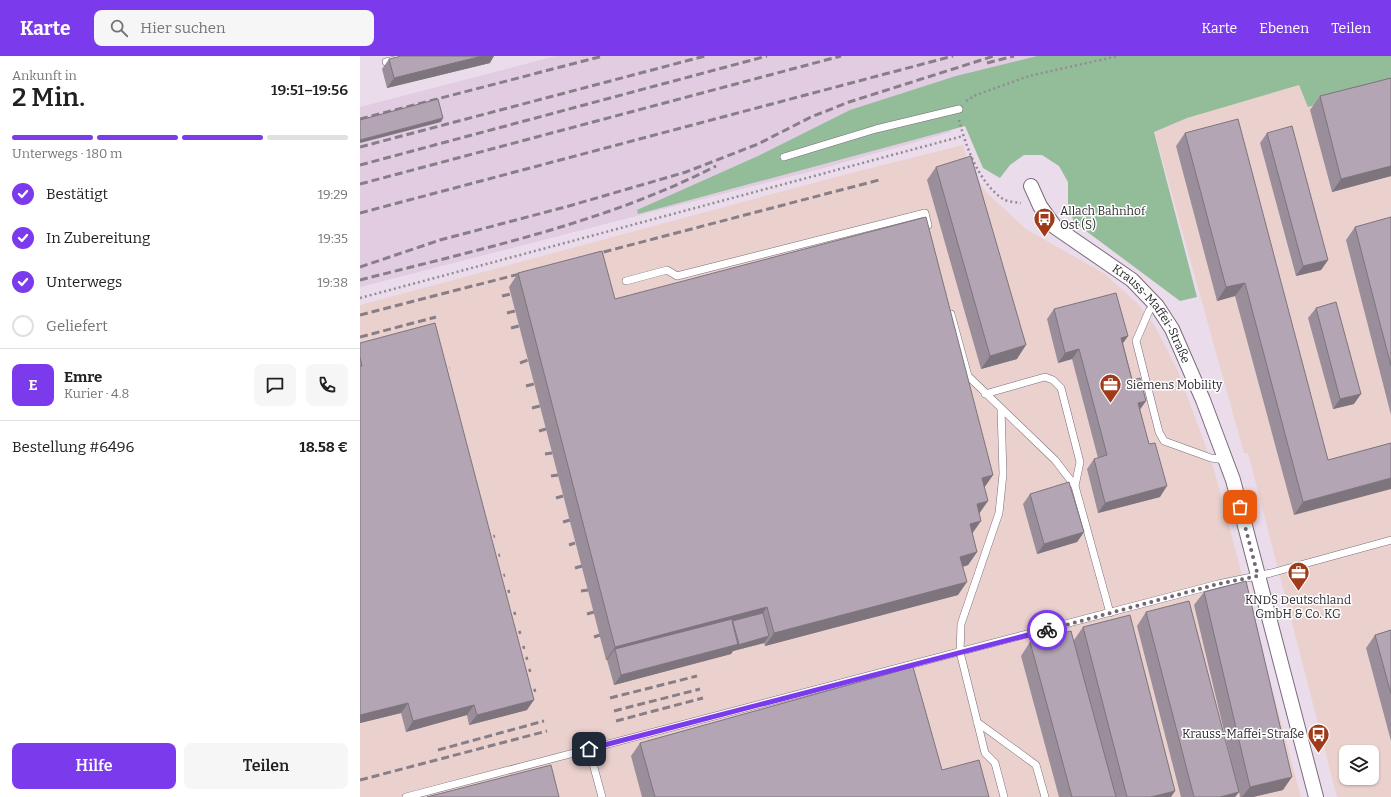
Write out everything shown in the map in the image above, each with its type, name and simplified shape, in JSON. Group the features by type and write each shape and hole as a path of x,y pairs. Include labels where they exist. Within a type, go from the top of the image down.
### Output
{"street":[{"name":"Krauss-Maffei-Straße","path":"1031,186 1040,206 1055,227 1132,280 1154,303 1172,329 1203,400 1233,480 1316,797"}],"lane":[{"path":"386,62 410,56"},
{"path":"784,157 876,129 959,109"},
{"path":"626,281 667,270 677,276 925,213 931,235"},
{"path":"1154,303 1136,341 1159,432 1164,441 1211,458 1226,460"},
{"path":"950,309 968,376 1055,460 1075,486 1110,613"},
{"path":"985,394 1045,378 1053,380 1061,388 1080,462 1075,486"},
{"path":"1001,409 1003,474 999,514 961,624 960,652 985,753 995,764 1004,797"},
{"path":"406,797 1110,613 1125,613 1218,584 1258,576 1391,540"},
{"path":"977,722 1036,765 1045,797"},
{"path":"589,749 602,797"}],"path":[{"path":"1040,206 1004,200 983,179 975,166 964,136 959,120 959,109 966,101 976,94 1028,76 1118,56"},
{"path":"360,298 964,136"}],"shaded area":[{"path":"556,56 1095,56 952,124 951,132 820,169 360,287 360,107"},
{"name":"KNDS Deutschland GmbH & Co. KG","path":"1391,56 1391,797 1337,797 1248,453 1244,453 1152,123"},
{"name":"Siemens Mobility","path":"963,145 971,170 986,192 1026,229 1105,274 1138,304 1155,326 1178,371 1214,469 1301,797 360,797 360,305 847,174"}],"green space":[{"path":"1037,56 1391,56 1391,84 1308,107 1299,85 1187,118 1154,132 1197,297 1180,301 1074,222 1068,206 1068,182 1059,166 1042,155 1024,155 1010,165 1000,178 983,168 965,126 638,214 637,210 758,156 850,110 956,76"}],"building":[{"path":"401,56 482,56 394,78 389,59"},
{"path":"1391,78 1391,166 1341,179 1320,96"},
{"path":"438,99 443,118 360,140 360,120"},
{"path":"1238,119 1328,460 1391,443 1391,478 1303,502 1245,283 1226,287 1185,133"},
{"path":"1292,126 1328,260 1303,266 1267,133"},
{"path":"971,156 1026,345 990,356 936,167"},
{"path":"926,217 993,475 982,478 988,501 977,504 981,521 970,524 977,552 960,557 967,582 774,633 767,607 615,647 518,273 602,251 615,299"},
{"path":"1391,217 1391,366 1355,227"},
{"path":"1116,293 1128,336 1121,338 1132,380 1140,378 1146,401 1138,403 1149,444 1155,443 1167,486 1105,503 1094,459 1107,455 1079,349 1065,353 1054,309"},
{"path":"1336,302 1361,394 1340,399 1316,308"},
{"path":"435,323 534,700 477,715 474,705 413,721 408,703 360,715 360,366 362,366 360,357 360,343"},
{"path":"1069,482 1084,532 1044,544 1030,494"},
{"path":"1246,581 1292,777 1250,787 1204,592"},
{"path":"1189,601 1239,792 1220,797 1194,797 1146,612"},
{"path":"763,613 769,636 738,645 732,621"},
{"path":"1130,615 1175,791 1151,797 1127,797 1083,627"},
{"path":"732,619 739,644 621,675 615,649"},
{"path":"1391,630 1391,694 1375,635"},
{"path":"1071,631 1116,797 1072,797 1030,642"},
{"path":"913,667 942,770 979,760 989,797 655,797 640,743"},
{"path":"551,765 559,797 427,797"}],"railway":[{"path":"360,119 603,56"},
{"path":"360,147 705,56"},
{"path":"360,165 767,56"},
{"path":"360,184 841,56"},
{"path":"360,213 953,56"},
{"path":"360,267 440,240 569,206 686,172 758,144 811,117 849,102 994,56"},
{"path":"987,63 1014,56"},
{"path":"360,280 541,233 586,219 630,204 674,186 716,166"},
{"path":"592,255 879,180"},
{"path":"360,315 527,272"},
{"path":"502,296 511,294"},
{"path":"507,313 515,311"},
{"path":"360,337 436,317"},
{"path":"511,328 519,326"},
{"path":"520,363 528,360"},
{"path":"438,371 450,368"},
{"path":"526,386 534,384"},
{"path":"532,408 540,406"},
{"path":"539,431 546,429"},
{"path":"545,454 552,453"},
{"path":"551,476 558,475"},
{"path":"556,498 563,496"},
{"path":"563,522 570,520"},
{"path":"482,540 495,536"},
{"path":"569,545 575,543"},
{"path":"487,559 500,555"},
{"path":"575,568 582,566"},
{"path":"492,579 505,575"},
{"path":"581,591 588,590"},
{"path":"496,595 510,591"},
{"path":"587,614 594,612"},
{"path":"502,617 516,613"},
{"path":"507,636 521,632"},
{"path":"594,637 600,635"},
{"path":"511,651 525,647"},
{"path":"514,662 528,658"},
{"path":"517,674 531,670"},
{"path":"610,698 697,676"},
{"path":"614,711 700,689"},
{"path":"522,694 536,690"},
{"path":"616,721 703,698"},
{"path":"438,750 544,721"},
{"path":"360,780 547,731"}],"way so far":[{"path":"1047,630 1218,584 1258,576 1240,507"}],"place":[{"name":"Allach Bahnhof Ost (S)","path":"1045,238"},
{"name":"Siemens Mobility","path":"1110,404"},
{"name":"KNDS Deutschland GmbH & Co. KG","path":"1298,592"},
{"name":"Krauss-Maffei-Straße","path":"1319,754"}],"route":[{"path":"589,749 1047,630"}]}
